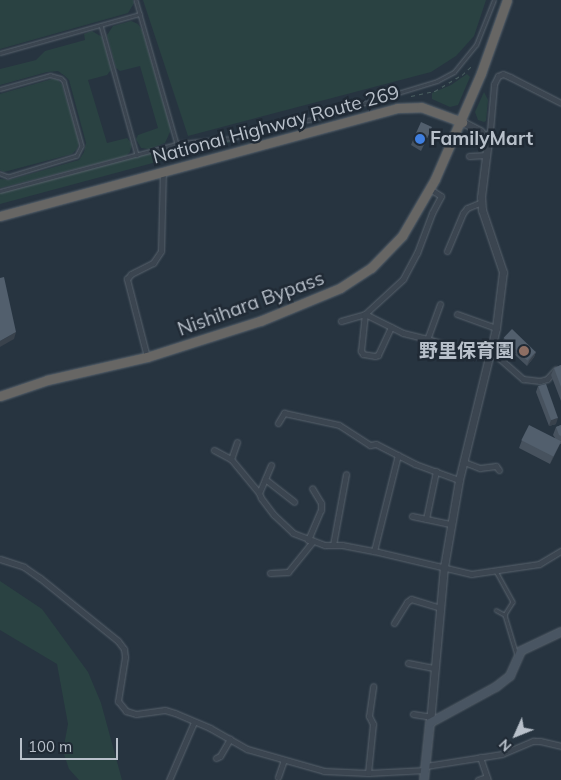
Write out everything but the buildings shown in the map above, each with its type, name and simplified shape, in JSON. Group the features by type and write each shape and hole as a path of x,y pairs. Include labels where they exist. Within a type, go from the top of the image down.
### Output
{"highway":[{"path":"462,122 507,0"},
{"name":"National Highway Route 269","path":"0,216 397,108 421,107 462,122"},
{"name":"Nishihara Bypass","path":"0,396 47,380 147,357 260,321 340,288 371,268 392,248 416,215 462,122"}],"main road":[{"path":"424,780 430,720 496,687 510,676 517,656 528,647 561,632"}],"street":[{"path":"413,714 430,720 438,607 451,524 459,480 496,328 503,272 485,223 482,202 487,155 486,137 490,131 494,84 498,76 503,74 561,103"},
{"path":"462,122 480,131 486,137"},
{"path":"469,156 487,155"},
{"path":"147,357 126,279 131,274 154,263 160,251 163,171"},
{"path":"341,321 365,314 397,287 417,253 432,213 442,196 430,189"},
{"path":"447,251 467,208 482,202"},
{"path":"427,339 440,304"},
{"path":"365,314 392,327 427,339 490,354 523,379 540,381 547,379 556,369"},
{"path":"365,314 361,351 363,354 378,355 392,327"},
{"path":"457,314 496,328"},
{"path":"278,423 284,413 339,425 370,444 376,444 436,472 459,480"},
{"path":"231,459 237,442"},
{"path":"214,450 231,459 259,493 274,515 293,533 310,541 374,551 471,574 496,571 515,566 539,564 561,552"},
{"path":"374,551 398,455"},
{"path":"464,462 480,468 496,466 499,470"},
{"path":"259,493 271,464"},
{"path":"426,519 436,472"},
{"path":"333,545 346,474"},
{"path":"264,479 294,502"},
{"path":"270,574 288,572 310,541 320,510 320,503 312,488"},
{"path":"412,516 451,524"},
{"path":"0,559 24,568 40,578 118,641 124,649 125,657 118,701 126,711 136,714 165,710 230,739 247,749 324,771 368,773 426,768 502,754 532,741 561,746"},
{"path":"394,623 406,602 411,599 438,607"},
{"path":"408,664 434,668"},
{"path":"368,773 373,724 369,716 373,686"},
{"path":"169,780 194,722"},
{"path":"216,758 220,756 230,739"},
{"path":"478,780 488,779 480,757"},
{"path":"278,777 284,760"}],"lane":[{"path":"136,0 178,144"},
{"path":"0,191 178,144 242,136 309,120 437,81 454,72 476,45 494,0"},
{"path":"0,54 140,14"},
{"path":"101,25 137,155"},
{"path":"0,89 50,75 61,78 64,81 82,146 77,156 8,177 0,174"},
{"path":"496,571 513,602 504,615"},
{"path":"496,610 504,615 517,656"}],"path":[{"path":"411,96 435,91 462,75 474,64"}],"green space":[{"path":"0,0 133,0 134,3 128,13 0,49"},
{"path":"143,0 486,0 474,36 456,56 431,72 188,136"},
{"path":"131,21 138,24 142,30 170,127 165,143 149,149 141,148 136,139 138,135 158,128 140,66 120,71 116,68 107,35 113,26"},
{"path":"92,31 102,37 111,70 107,75 88,80 107,143 127,138 132,144 130,152 126,156 0,188 0,179 9,180 79,160 84,152 86,143 69,80 65,76 58,71 47,72 0,85 0,69 36,60 45,51 85,40 84,34"},
{"path":"467,74 470,77 458,105 450,107 432,99 432,93 451,85"},
{"path":"52,79 58,80 62,85 79,143 77,149 72,154 4,172 0,170 0,94"},
{"path":"484,92 488,100 486,121 484,122 478,120 475,112"},
{"path":"230,139 231,142 0,204 0,193 183,144"},
{"path":"0,581 42,609 88,672 101,703 122,780 79,780 69,769 63,751 68,724 57,664 0,630"}],"place":[{"name":"FamilyMart","path":"420,139"},
{"name":"野里保育園","path":"524,351"}]}
